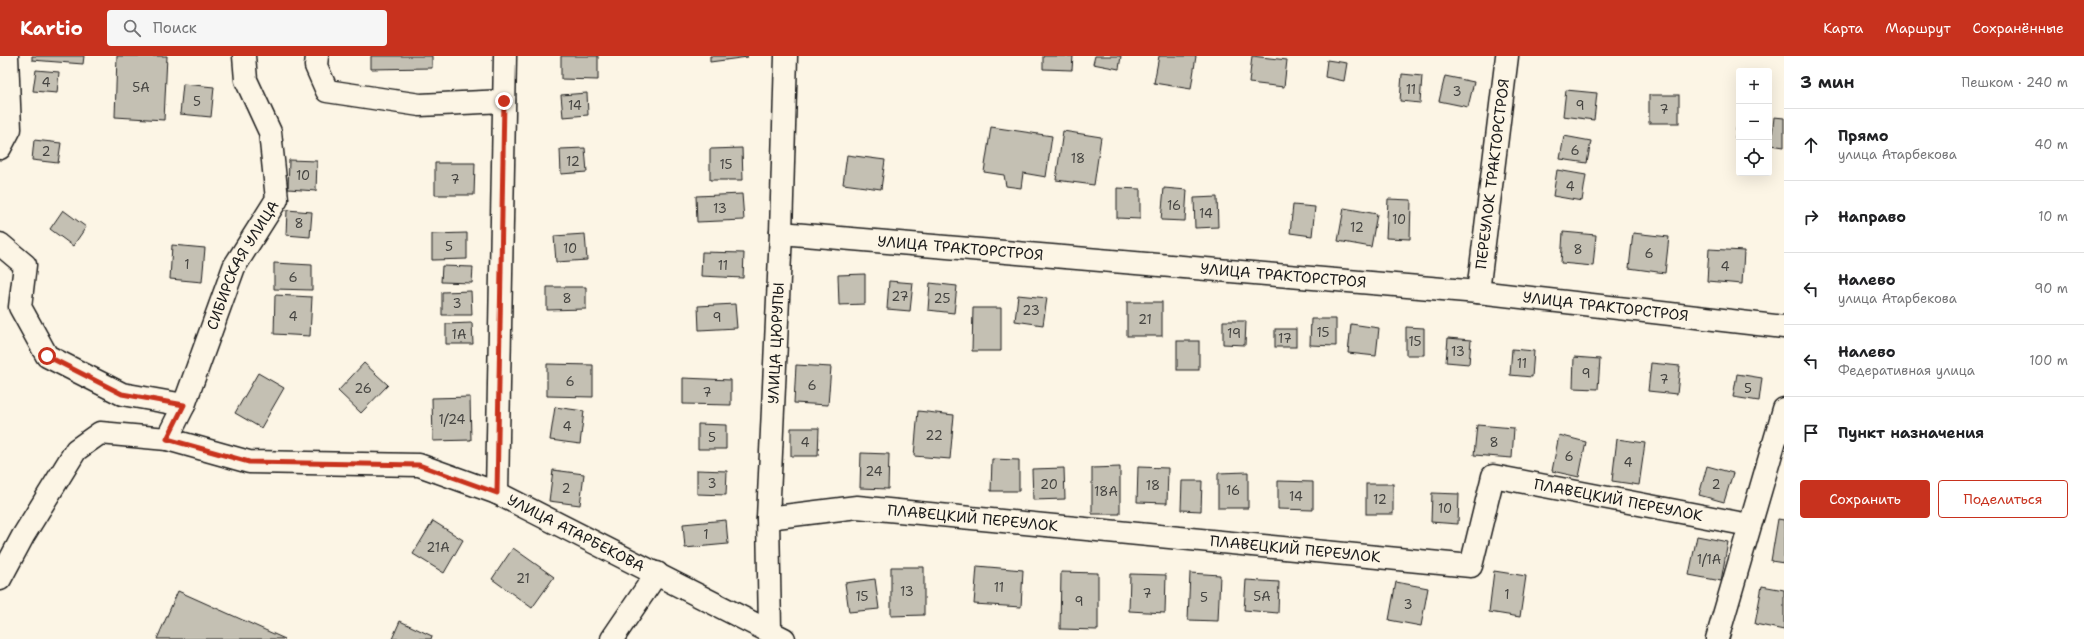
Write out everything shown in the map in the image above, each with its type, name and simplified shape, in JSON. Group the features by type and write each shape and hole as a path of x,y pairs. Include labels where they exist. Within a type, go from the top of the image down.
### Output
{"street":[{"path":"0,148 10,129 7,56"},
{"name":"СИБИРСКАЯ УЛИЦА","path":"167,439 184,405 234,267 277,199 270,132 246,80 244,56"},
{"path":"317,56 316,66 327,91 420,105 504,101"},
{"path":"497,493 505,56"},
{"name":"УЛИЦА ЦЮРУПЫ","path":"777,635 768,518 781,233 786,56"},
{"name":"ПЕРЕУЛОК ТРАКТОРСТРОЯ","path":"1478,292 1507,56"},
{"name":"УЛИЦА ТРАКТОРСТРОЯ","path":"781,233 1478,292 1784,327"},
{"path":"0,244 25,265 20,308 47,356 122,394 184,405"},
{"path":"1717,639 1784,409"},
{"name":"УЛИЦА АТАРБЕКОВА","path":"0,579 23,536 76,450 100,433 167,439 249,462 419,465 497,493 777,635"},
{"name":"ПЛАВЕЦКИЙ ПЕРЕУЛОК","path":"768,518 857,507 1471,566 1493,476 1749,526"},
{"name":"УЛИЦА АТАРБЕКОВА","path":"612,639 657,573"}],"building":[{"path":"32,56 84,56 83,64 32,60"},
{"path":"117,56 167,56 164,120 115,117"},
{"path":"371,56 432,56 432,68 371,69"},
{"path":"561,56 598,56 598,80 561,79"},
{"path":"710,56 747,56 748,57 710,62"},
{"path":"1043,56 1073,56 1072,70 1043,69"},
{"path":"1095,56 1121,56 1119,69 1093,64"},
{"path":"1159,56 1196,56 1191,89 1154,83"},
{"path":"1252,56 1287,60 1284,87 1249,83"},
{"path":"1327,60 1347,63 1344,81 1325,77"},
{"path":"36,70 59,72 57,93 33,91"},
{"path":"1402,74 1422,76 1420,103 1400,101"},
{"path":"1445,76 1474,82 1468,107 1439,101"},
{"path":"183,84 214,87 211,117 180,114"},
{"path":"1566,90 1597,93 1594,120 1563,116"},
{"path":"587,93 588,115 563,117 561,95"},
{"path":"1649,95 1679,95 1679,123 1649,123"},
{"path":"1774,117 1784,118 1784,147 1772,145"},
{"path":"991,127 1052,136 1046,177 1023,173 1021,188 1006,186 1004,175 984,172"},
{"path":"1063,131 1101,137 1094,185 1056,180"},
{"path":"1564,136 1591,141 1587,163 1560,159"},
{"path":"34,140 61,143 58,163 32,160"},
{"path":"585,148 587,172 561,174 560,149"},
{"path":"742,148 743,180 710,180 710,149"},
{"path":"847,155 885,160 881,189 843,184"},
{"path":"289,160 317,161 316,191 288,189"},
{"path":"435,163 475,163 474,195 435,195"},
{"path":"1557,170 1586,175 1582,201 1553,196"},
{"path":"1117,188 1140,189 1140,219 1117,218"},
{"path":"1164,188 1187,190 1185,221 1161,220"},
{"path":"742,194 744,220 697,222 696,196"},
{"path":"1217,197 1218,227 1195,228 1194,198"},
{"path":"1388,199 1411,200 1410,239 1386,238"},
{"path":"1293,205 1315,207 1312,236 1290,233"},
{"path":"1344,208 1377,214 1371,247 1338,241"},
{"path":"63,210 86,227 73,246 50,229"},
{"path":"287,210 312,212 310,237 286,235"},
{"path":"1563,232 1596,235 1593,266 1561,263"},
{"path":"467,233 467,259 432,260 432,234"},
{"path":"1633,233 1669,237 1665,273 1629,268"},
{"path":"585,234 587,260 556,262 554,236"},
{"path":"172,245 205,248 202,282 170,279"},
{"path":"1709,249 1744,251 1742,284 1707,281"},
{"path":"702,252 744,253 743,278 701,276"},
{"path":"274,263 312,265 312,290 274,289"},
{"path":"442,266 473,267 472,283 441,282"},
{"path":"865,274 865,304 839,305 838,275"},
{"path":"889,281 913,283 910,311 887,309"},
{"path":"930,283 957,286 954,313 928,310"},
{"path":"547,287 586,287 586,309 547,310"},
{"path":"471,291 472,315 442,315 442,292"},
{"path":"275,295 312,297 310,336 274,334"},
{"path":"1018,295 1047,298 1043,325 1015,321"},
{"path":"1127,302 1162,302 1162,336 1127,336"},
{"path":"735,304 737,328 699,330 698,306"},
{"path":"973,308 1001,308 1001,351 972,351"},
{"path":"1311,319 1336,319 1336,346 1310,345"},
{"path":"1223,321 1246,321 1245,345 1223,344"},
{"path":"472,323 473,344 446,344 446,324"},
{"path":"1351,324 1379,328 1376,356 1348,353"},
{"path":"1406,327 1424,328 1424,355 1406,355"},
{"path":"1275,329 1296,329 1296,347 1275,347"},
{"path":"1448,338 1471,340 1469,364 1446,362"},
{"path":"1177,341 1199,341 1199,370 1177,370"},
{"path":"1512,349 1534,351 1532,377 1510,375"},
{"path":"1574,357 1600,359 1598,389 1573,388"},
{"path":"364,363 388,385 361,413 338,391"},
{"path":"1651,363 1680,366 1677,394 1648,391"},
{"path":"547,364 593,365 593,397 547,396"},
{"path":"796,365 831,367 828,405 794,403"},
{"path":"258,373 284,388 261,428 235,413"},
{"path":"1737,374 1762,378 1759,401 1733,397"},
{"path":"683,378 731,380 731,405 683,404"},
{"path":"470,397 471,440 433,441 432,398"},
{"path":"555,407 584,411 580,444 550,440"},
{"path":"918,411 954,415 950,459 914,456"},
{"path":"698,424 726,425 726,449 698,449"},
{"path":"1477,425 1514,428 1512,458 1474,455"},
{"path":"791,428 819,428 818,456 791,456"},
{"path":"1559,435 1586,442 1579,477 1552,471"},
{"path":"1617,439 1645,443 1639,485 1612,481"},
{"path":"861,453 889,454 888,489 860,488"},
{"path":"992,459 1019,460 1019,491 991,491"},
{"path":"1707,466 1733,473 1724,502 1699,495"},
{"path":"1120,467 1120,514 1092,514 1092,468"},
{"path":"1138,467 1168,468 1167,503 1137,502"},
{"path":"1064,468 1065,499 1033,500 1032,469"},
{"path":"553,470 584,474 580,505 549,501"},
{"path":"697,470 727,471 726,495 697,494"},
{"path":"1248,472 1248,508 1218,508 1218,473"},
{"path":"1182,481 1202,481 1201,511 1181,510"},
{"path":"1278,481 1313,482 1313,510 1278,509"},
{"path":"1366,484 1393,484 1393,514 1366,514"},
{"path":"1432,493 1459,494 1458,524 1431,522"},
{"path":"1778,519 1784,520 1784,563 1771,561"},
{"path":"726,520 728,544 685,548 683,524"},
{"path":"433,521 463,540 444,573 413,554"},
{"path":"1697,536 1728,542 1721,581 1689,575"},
{"path":"513,548 554,577 532,608 492,579"},
{"path":"977,566 1023,570 1021,607 974,604"},
{"path":"891,567 924,567 924,615 891,616"},
{"path":"1494,571 1526,576 1520,617 1489,612"},
{"path":"1061,572 1098,573 1098,630 1060,629"},
{"path":"1190,573 1220,575 1218,621 1188,620"},
{"path":"1130,574 1166,575 1165,613 1129,611"},
{"path":"875,579 879,609 849,612 845,583"},
{"path":"1246,580 1279,582 1278,613 1244,610"},
{"path":"1396,582 1428,588 1421,626 1389,620"},
{"path":"1762,586 1784,590 1784,630 1755,624"},
{"path":"178,591 285,639 157,639"},
{"path":"400,621 432,636 431,639 392,639"}],"route":[{"path":"47,356 122,394 184,405 167,439 249,462 419,465 497,493 504,101"}]}
